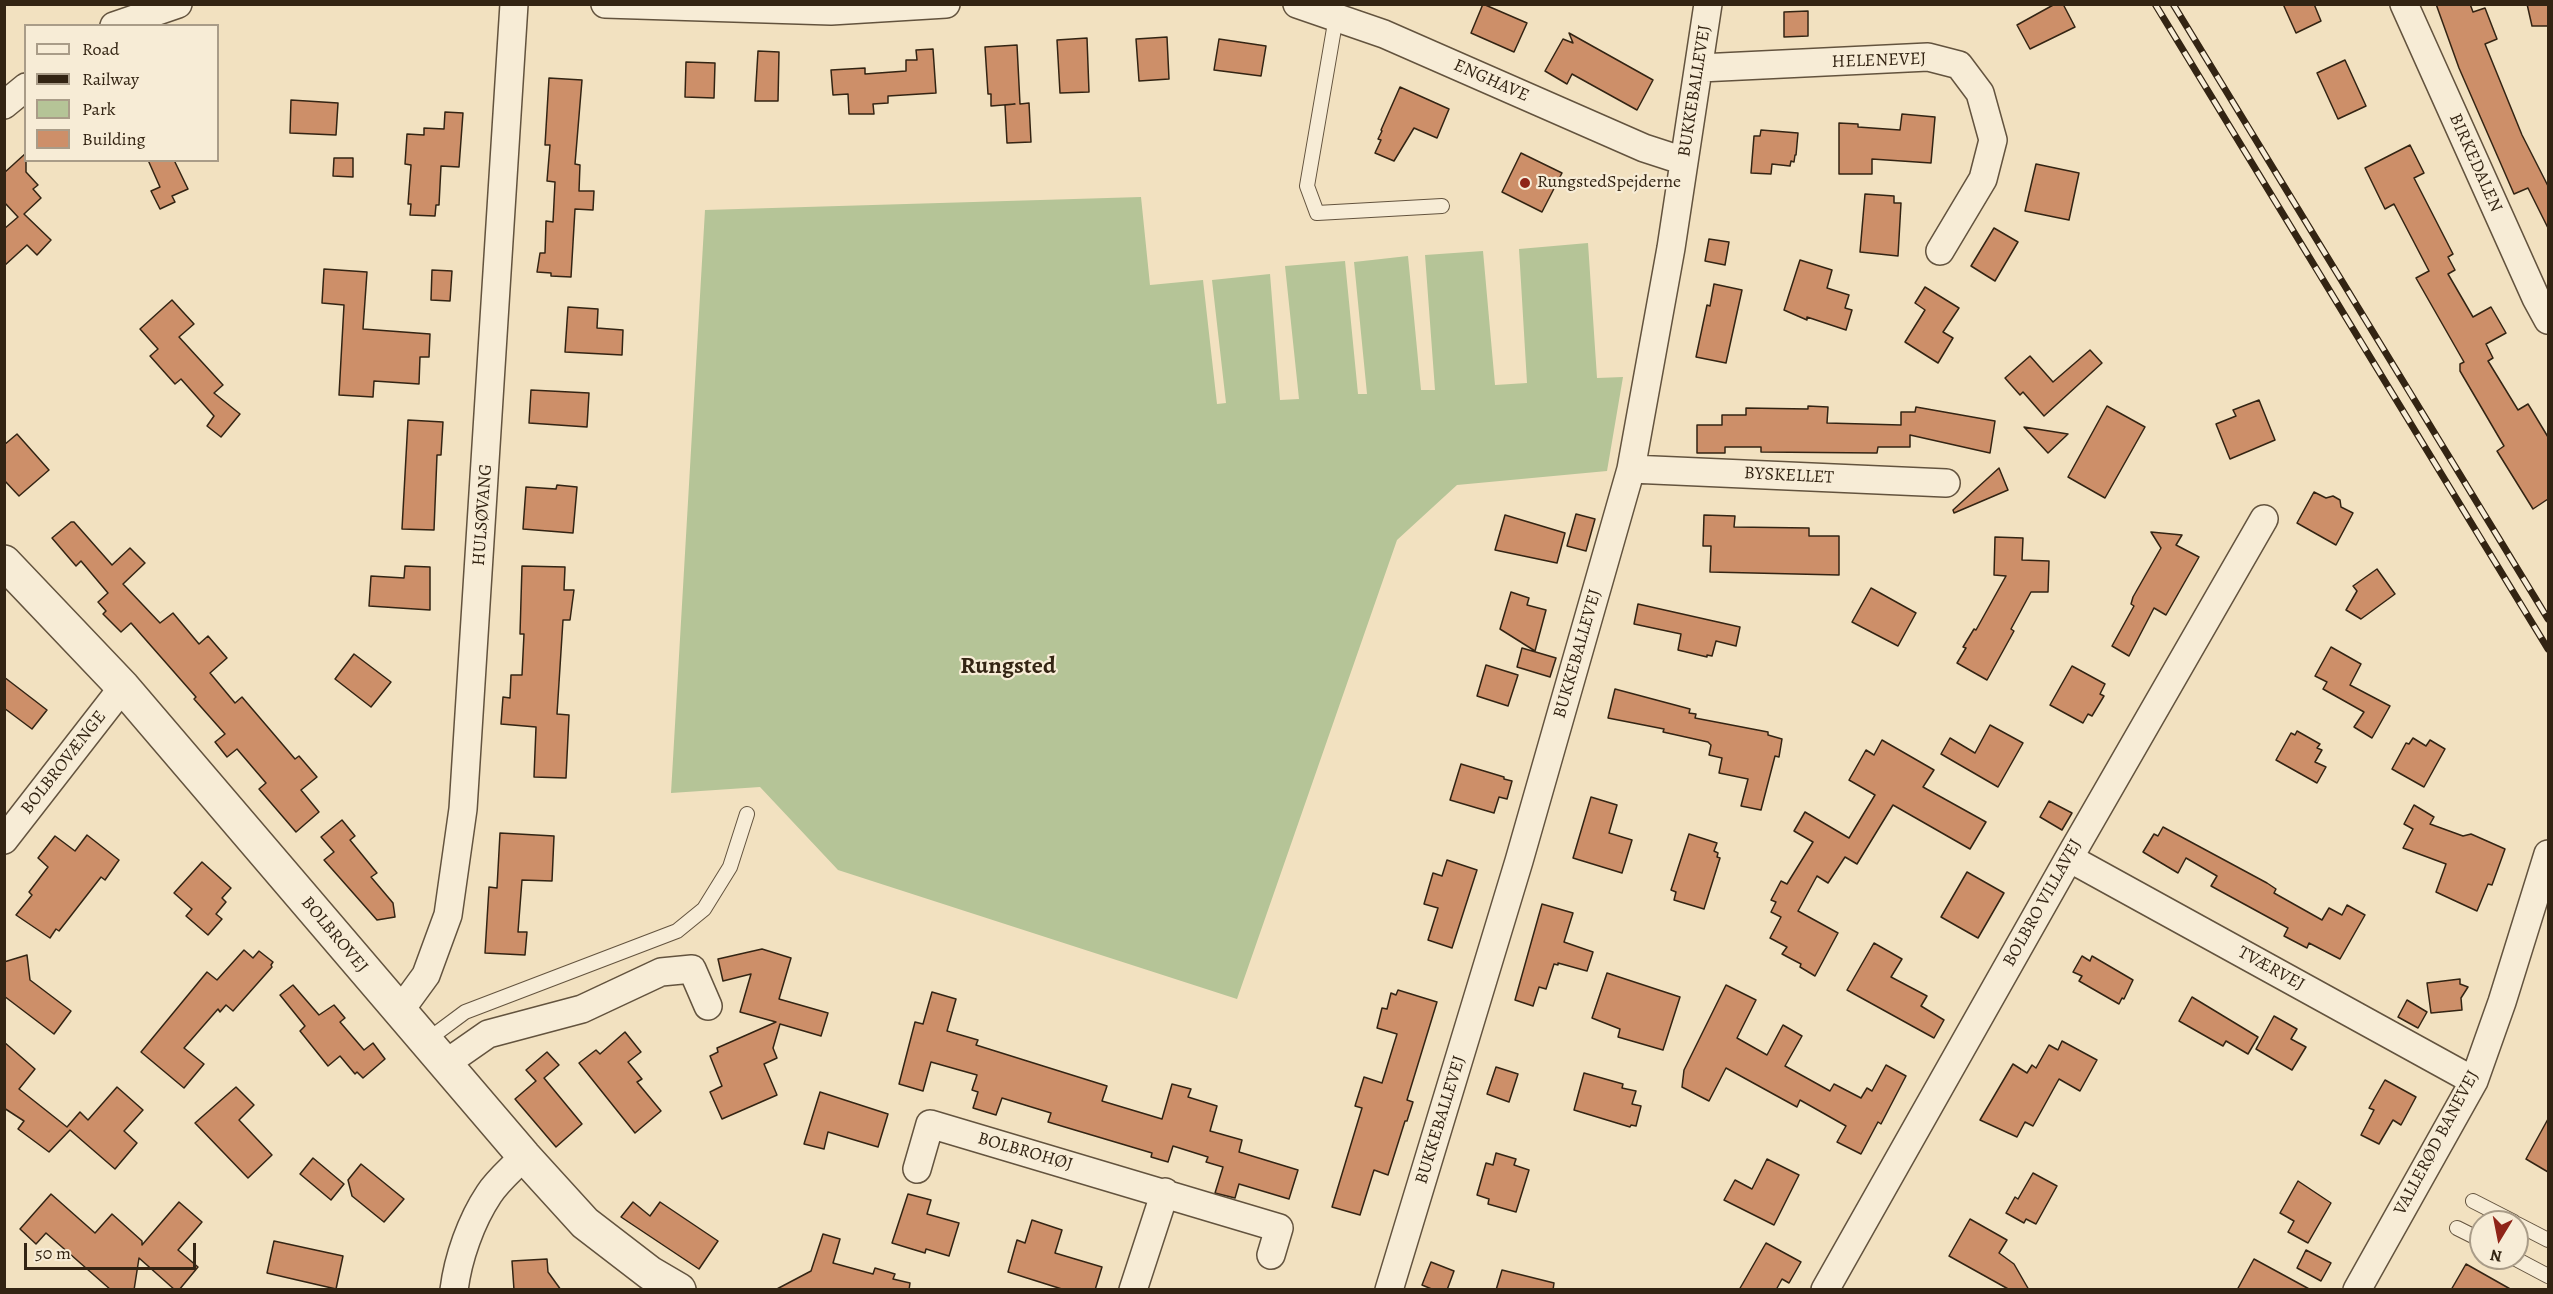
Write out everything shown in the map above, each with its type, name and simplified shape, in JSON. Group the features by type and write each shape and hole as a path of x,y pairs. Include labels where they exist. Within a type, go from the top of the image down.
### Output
{"street":[{"name":"HULSØVANG","path":"399,1012 426,975 448,915 464,809 489,439 514,4"},
{"path":"605,4 831,11 946,4"},
{"name":"ENGHAVE","path":"1297,4 1384,33 1644,148 1684,160"},
{"name":"BUKKEBALLEVEJ","path":"1389,1290 1519,861 1631,469 1671,248 1708,4"},
{"name":"BIRKEDALEN","path":"2404,4 2548,320"},
{"path":"119,24 164,6"},
{"name":"HELENEVEJ","path":"1700,68 1928,57 1959,65 1980,93 1993,140 1983,179 1940,250"},
{"path":"4,105 24,89"},
{"name":"BYSKELLET","path":"1631,469 1946,483"},
{"name":"BOLBRO VILLAVEJ","path":"1825,1290 2264,519"},
{"name":"BOLBROVEJ","path":"4,562 123,687 399,1012 585,1223 650,1273 679,1290"},
{"name":"BOLBROVÆNGE","path":"4,840 123,687"},
{"name":"VALLERØD BANEVEJ","path":"2357,1290 2474,1081 2502,1002 2548,854"},
{"name":"TVÆRVEJ","path":"2069,858 2474,1081"},
{"path":"436,1053 488,1034 582,1009 661,972 692,969 708,1006"},
{"name":"BOLBROHØJ","path":"917,1169 930,1124 1165,1192 1279,1228 1271,1255"},
{"path":"454,1290 468,1235 489,1193 524,1156"},
{"path":"1133,1290 1165,1192"}],"lane":[{"path":"1336,17 1307,186 1317,213 1442,206"},
{"path":"436,1053 465,1012 677,931 704,909 730,867 747,814"},
{"path":"2473,1201 2490,1210"},
{"path":"2457,1228 2469,1234"},
{"path":"2529,1230 2548,1240"},
{"path":"2529,1266 2548,1276"}],"green space":[{"path":"1141,197 1150,285 1203,280 1217,404 1226,403 1212,280 1270,274 1280,400 1299,399 1285,266 1345,261 1358,394 1367,394 1354,262 1408,256 1421,390 1435,390 1425,255 1483,251 1495,385 1527,383 1519,249 1588,243 1597,378 1623,377 1607,471 1457,485 1397,540 1237,999 838,870 760,787 671,793 705,210"}],"building":[{"path":"1483,4 1527,23 1514,52 1471,33"},
{"path":"2055,4 2063,4 2075,27 2030,49 2017,25"},
{"path":"2283,4 2314,4 2321,21 2296,33"},
{"path":"2436,4 2470,4 2473,12 2485,8 2497,39 2485,44 2522,135 2548,186 2548,228 2528,188 2514,194 2459,68"},
{"path":"2527,4 2548,4 2548,26 2532,26"},
{"path":"1808,11 1808,36 1784,37 1784,12"},
{"path":"1569,33 1653,80 1637,110 1572,74 1567,84 1545,71 1563,39 1573,43"},
{"path":"1167,37 1169,79 1139,81 1136,39"},
{"path":"1087,38 1089,92 1060,93 1057,40"},
{"path":"1219,39 1266,46 1261,76 1214,70"},
{"path":"1017,45 1020,104 1029,103 1031,142 1007,143 1005,105 1015,104 991,106 985,47"},
{"path":"933,49 936,93 888,96 888,103 873,104 874,114 849,114 848,94 833,95 831,70 865,68 865,74 906,71 906,60 917,60 916,50"},
{"path":"758,51 779,52 778,101 755,101"},
{"path":"2345,60 2366,106 2338,119 2317,73"},
{"path":"686,62 715,63 714,98 685,97"},
{"path":"549,78 582,80 575,164 580,165 579,191 594,191 593,210 575,209 571,277 551,276 551,273 537,272 540,253 545,253 546,221 553,222 555,182 547,181 550,145 545,145"},
{"path":"1400,87 1449,109 1437,138 1414,128 1394,161 1375,153 1381,140 1378,139 1381,130"},
{"path":"291,100 338,103 336,135 290,133"},
{"path":"445,112 463,113 459,167 441,166 439,205 436,205 435,216 410,215 411,204 408,204 411,165 405,164 407,134 424,135 424,128 444,129"},
{"path":"1902,114 1935,117 1931,163 1872,159 1872,174 1839,174 1839,123 1858,124 1858,127 1900,130"},
{"path":"1761,130 1798,133 1796,155 1790,166 1772,164 1771,174 1751,173 1754,136 1760,136"},
{"path":"2410,145 2424,173 2414,178 2453,254 2448,257 2455,270 2448,274 2473,317 2491,307 2506,333 2486,344 2493,358 2488,361 2518,410 2528,404 2548,437 2548,499 2533,509 2497,451 2504,446 2460,371 2460,364 2464,362 2416,278 2429,271 2394,204 2385,209 2365,168"},
{"name":"RungstedSpejderne","path":"1521,153 1562,173 1542,212 1502,192"},
{"path":"24,155 26,172 38,185 33,189 41,198 24,214 51,240 37,255 27,245 4,266 4,229 18,217 4,202 4,173"},
{"path":"334,158 353,158 353,177 333,176"},
{"path":"149,162 175,162 188,189 172,196 175,202 160,209 151,191 160,187"},
{"path":"2036,164 2079,173 2069,220 2025,211"},
{"path":"1865,194 1894,196 1894,203 1901,203 1898,256 1860,252"},
{"path":"1994,228 2018,242 1995,281 1971,266"},
{"path":"1709,239 1729,242 1725,265 1705,261"},
{"path":"1800,260 1832,270 1827,288 1849,295 1845,308 1852,310 1846,330 1807,317 1807,320 1784,310"},
{"path":"324,269 367,272 363,329 430,334 429,357 420,357 419,384 374,381 373,397 339,395 344,305 322,303"},
{"path":"432,270 452,271 450,301 431,300"},
{"path":"1714,284 1742,290 1726,363 1696,357"},
{"path":"1925,287 1959,308 1943,332 1953,338 1938,363 1905,342 1925,310 1915,303"},
{"path":"172,300 194,324 179,337 223,385 214,393 240,414 221,437 207,426 214,416 181,379 175,384 150,356 158,349 140,329"},
{"path":"568,307 598,309 597,328 623,330 622,355 565,352"},
{"path":"2090,350 2102,363 2044,416 2023,392 2020,395 2005,378 2030,356 2053,382"},
{"path":"531,390 589,393 587,427 529,423"},
{"path":"2259,400 2275,440 2230,459 2216,424 2236,416 2233,410"},
{"path":"1808,406 1828,407 1827,423 1901,425 1901,412 1915,412 1916,407 1995,421 1990,453 1910,435 1910,447 1878,447 1877,453 1761,452 1761,447 1725,447 1725,453 1697,453 1697,425 1722,425 1722,415 1746,415 1746,408 1808,409"},
{"path":"2107,406 2145,427 2105,498 2068,477"},
{"path":"408,420 443,422 441,455 437,455 434,530 402,529"},
{"path":"2024,427 2068,434 2048,453"},
{"path":"17,434 49,470 19,496 4,480 4,445"},
{"path":"1999,468 2008,490 1954,513 1953,510"},
{"path":"557,485 577,487 573,533 523,529 526,487 556,489"},
{"path":"2314,492 2326,498 2333,496 2340,500 2341,507 2353,513 2336,545 2297,523"},
{"path":"1576,514 1595,519 1586,551 1567,546"},
{"path":"1505,515 1565,533 1557,563 1495,550"},
{"path":"1704,515 1735,516 1734,527 1809,528 1809,536 1839,536 1839,575 1710,572 1711,546 1703,546"},
{"path":"74,522 112,565 130,548 145,563 123,584 160,623 173,613 199,644 208,636 227,658 210,673 235,703 242,697 295,759 299,756 317,777 301,790 319,812 296,832 259,789 266,783 237,749 227,757 215,742 225,734 131,623 121,632 103,614 106,611 98,602 108,593 81,561 76,566 52,538"},
{"path":"2151,532 2182,535 2176,545 2199,557 2166,615 2154,608 2129,656 2112,646 2134,606 2131,604 2133,597 2161,548"},
{"path":"1995,537 2023,538 2022,560 2049,561 2048,592 2031,592 2011,629 2014,631 1987,680 1957,663 1966,648 1963,647 1974,629 1976,630 2006,576 1994,575"},
{"path":"405,566 430,567 430,610 369,606 371,576 404,578"},
{"path":"522,566 565,567 564,590 574,590 570,620 563,620 557,714 569,715 566,778 534,777 536,727 501,724 503,697 510,698 511,675 522,675 524,634 520,634"},
{"path":"2377,569 2395,594 2361,619 2346,610 2357,591 2353,586"},
{"path":"1871,588 1916,613 1898,646 1852,622"},
{"path":"1511,592 1529,598 1527,605 1546,610 1535,651 1500,629"},
{"path":"1638,604 1740,627 1736,646 1716,641 1712,656 1707,655 1707,657 1678,650 1681,634 1634,624"},
{"path":"2331,647 2361,664 2350,685 2390,706 2372,738 2354,727 2364,712 2323,689 2327,682 2315,676"},
{"path":"1522,648 1556,658 1550,677 1517,667"},
{"path":"354,654 391,682 371,707 335,679"},
{"path":"1486,665 1518,675 1508,706 1477,696"},
{"path":"2072,666 2105,684 2100,694 2104,696 2092,716 2088,714 2083,723 2050,705"},
{"path":"4,677 47,710 32,729 4,708"},
{"path":"1615,689 1690,709 1689,713 1696,714 1695,718 1768,732 1768,735 1782,739 1779,757 1775,756 1761,810 1741,806 1748,779 1719,773 1722,758 1709,755 1711,745 1708,742 1663,732 1664,729 1608,718"},
{"path":"1990,725 2023,743 1998,787 1941,754 1950,738 1975,753"},
{"path":"2297,731 2320,744 2317,748 2322,750 2315,762 2326,767 2317,783 2276,760 2291,733 2295,735"},
{"path":"2413,738 2426,746 2430,740 2445,749 2424,787 2392,769 2406,743 2409,744"},
{"path":"1882,740 1934,770 1923,787 1986,822 1970,849 1893,805 1857,864 1845,857 1828,883 1817,876 1798,911 1838,933 1815,976 1800,967 1801,964 1782,954 1787,947 1770,938 1781,917 1771,912 1776,902 1771,900 1781,881 1787,884 1813,842 1794,831 1805,812 1849,838 1875,795 1849,780 1866,750 1874,755"},
{"path":"1461,764 1512,781 1507,799 1499,797 1494,813 1450,800"},
{"path":"1591,797 1617,805 1609,833 1632,840 1622,873 1573,858"},
{"path":"2049,801 2072,813 2062,830 2040,817"},
{"path":"2414,805 2434,817 2430,824 2463,836 2471,834 2505,849 2492,885 2488,884 2477,911 2436,892 2446,864 2403,848 2413,829 2404,824"},
{"path":"342,820 355,836 350,840 377,873 371,877 393,903 395,917 377,920 324,860 334,852 321,837"},
{"path":"2163,827 2267,883 2276,889 2274,893 2322,920 2329,908 2342,915 2347,905 2365,915 2340,959 2309,943 2307,948 2284,936 2288,928 2211,886 2217,876 2186,858 2178,873 2143,852 2154,834 2158,836"},
{"path":"500,833 554,836 552,881 522,880 518,932 527,932 525,955 485,953 489,887 497,888"},
{"path":"1689,834 1717,843 1714,851 1720,858 1704,909 1674,900 1676,892 1671,890"},
{"path":"87,835 119,860 105,880 101,877 59,931 56,929 50,938 16,915 32,895 29,892 48,867 38,858 55,836 75,851"},
{"path":"1447,860 1477,870 1452,948 1428,940 1438,908 1424,904 1433,873 1442,876"},
{"path":"202,862 231,888 222,898 226,902 216,914 222,919 208,935 186,916 192,909 174,893"},
{"path":"1967,872 2004,893 1978,938 1941,917"},
{"path":"1542,904 1573,913 1564,942 1593,952 1587,971 1558,963 1558,965 1554,964 1546,989 1539,987 1533,1006 1515,1000"},
{"path":"1874,943 1902,959 1891,977 1927,996 1921,1006 1944,1020 1934,1038 1847,990"},
{"path":"762,949 791,958 779,999 828,1013 821,1036 780,1024 773,1048 777,1058 764,1064 777,1095 722,1119 710,1092 722,1086 710,1056 718,1052 717,1048 776,1022 740,1012 751,974 723,981 718,959"},
{"path":"244,950 253,958 259,951 273,962 272,967 233,1011 226,1005 220,1012 218,1009 184,1048 204,1064 184,1088 141,1052 207,972 217,980"},
{"path":"27,955 30,980 71,1011 54,1034 4,996 4,962"},
{"path":"2082,956 2090,961 2092,956 2133,980 2119,1004 2079,981 2082,976 2073,972"},
{"path":"1607,973 1680,997 1663,1050 1618,1037 1620,1029 1592,1018"},
{"path":"2460,979 2460,984 2468,987 2461,998 2462,1010 2431,1013 2427,983"},
{"path":"293,985 319,1015 334,1005 345,1018 340,1022 364,1050 373,1043 385,1059 363,1078 357,1072 355,1074 340,1056 328,1066 300,1031 305,1026 280,995"},
{"path":"1726,985 1756,1000 1737,1038 1767,1055 1783,1025 1802,1036 1785,1066 1830,1091 1834,1084 1861,1098 1867,1088 1872,1091 1886,1065 1906,1076 1881,1124 1878,1122 1861,1154 1837,1142 1846,1126 1800,1100 1797,1107 1726,1068 1709,1101 1682,1087 1684,1070"},
{"path":"1398,990 1437,1002 1407,1100 1413,1102 1388,1175 1374,1170 1360,1215 1332,1207 1362,1108 1355,1106 1364,1077 1382,1083 1397,1034 1377,1028 1382,1008 1387,1009 1391,993 1396,995"},
{"path":"932,992 956,999 947,1031 978,1040 976,1045 1107,1086 1102,1101 1162,1119 1172,1084 1191,1089 1188,1097 1217,1106 1210,1131 1242,1140 1239,1152 1298,1170 1289,1199 1239,1184 1235,1198 1215,1193 1223,1167 1206,1162 1208,1157 1173,1146 1168,1162 1151,1157 1152,1153 1048,1122 1051,1113 1002,1098 996,1115 973,1108 978,1092 972,1090 977,1075 931,1062 923,1091 899,1084 915,1022 923,1024"},
{"path":"2192,997 2258,1037 2248,1054 2226,1041 2223,1046 2179,1021"},
{"path":"2407,1000 2427,1012 2418,1028 2398,1017"},
{"path":"2274,1016 2297,1029 2291,1039 2306,1047 2292,1070 2256,1049"},
{"path":"625,1032 641,1052 628,1062 642,1079 637,1082 661,1111 635,1133 579,1063 596,1050 600,1054"},
{"path":"2062,1041 2097,1060 2080,1091 2059,1079 2033,1126 2025,1122 2017,1137 1980,1120 2013,1064 2027,1073 2032,1065 2036,1068 2049,1045 2058,1050"},
{"path":"4,1042 35,1069 19,1089 67,1127 80,1112 88,1120 117,1087 143,1110 124,1131 137,1143 115,1169 70,1130 49,1152 18,1129 24,1121 4,1108"},
{"path":"547,1052 559,1065 544,1078 582,1124 556,1147 515,1099 536,1081 526,1070"},
{"path":"1496,1067 1518,1074 1509,1102 1487,1094"},
{"path":"1584,1073 1623,1084 1622,1088 1636,1091 1632,1104 1641,1106 1636,1126 1631,1125 1630,1127 1574,1110"},
{"path":"2385,1080 2416,1097 2401,1125 2393,1120 2379,1144 2361,1135 2374,1110 2369,1108"},
{"path":"236,1087 254,1105 239,1120 272,1155 248,1178 195,1123"},
{"path":"820,1092 888,1114 878,1147 828,1132 824,1149 804,1144"},
{"path":"2548,1119 2548,1172 2526,1159"},
{"path":"1496,1153 1516,1159 1514,1165 1529,1170 1516,1212 1488,1204 1489,1199 1477,1195 1486,1163 1493,1165"},
{"path":"313,1158 344,1184 331,1200 300,1174"},
{"path":"1767,1159 1799,1175 1774,1225 1724,1200 1735,1180 1752,1189"},
{"path":"361,1164 404,1199 384,1222 352,1196 348,1180"},
{"path":"2033,1173 2057,1186 2036,1224 2026,1219 2024,1223 2006,1213 2015,1197 2018,1199"},
{"path":"2298,1181 2331,1203 2308,1243 2288,1232 2294,1221 2280,1213"},
{"path":"51,1194 95,1233 112,1214 142,1241 142,1245 179,1202 202,1222 178,1250 198,1267 179,1290 175,1290 139,1258 134,1290 111,1290 46,1233 36,1244 20,1229"},
{"path":"908,1194 931,1200 927,1214 959,1223 949,1256 926,1249 925,1253 892,1243"},
{"path":"633,1202 650,1216 660,1202 718,1241 699,1269 621,1217"},
{"path":"1970,1219 2007,1240 1999,1253 2014,1264 2029,1290 2010,1290 1949,1256"},
{"path":"1032,1220 1062,1230 1055,1253 1102,1267 1095,1290 1065,1290 1008,1272 1017,1240 1025,1243"},
{"path":"823,1234 840,1239 833,1263 873,1274 875,1268 895,1274 893,1279 910,1283 909,1290 775,1290 811,1271"},
{"path":"274,1241 343,1256 336,1289 267,1273"},
{"path":"1766,1243 1801,1262 1789,1283 1782,1279 1776,1290 1739,1290"},
{"path":"2306,1250 2331,1263 2321,1281 2297,1268"},
{"path":"547,1259 548,1272 561,1290 514,1290 512,1261"},
{"path":"2254,1259 2311,1290 2237,1290"},
{"path":"1431,1262 1454,1271 1447,1290 1434,1290 1422,1285"},
{"path":"2466,1264 2469,1266 2469,1270 2477,1270 2512,1290 2451,1290"},
{"path":"1502,1270 1554,1283 1553,1290 1496,1290"}],"railway":[{"path":"2155,4 2548,649"},
{"path":"2173,4 2548,619"}],"place":[{"name":"RungstedSpejderne","path":"1525,183"}],"district":[{"name":"Rungsted","path":"1008,667"}]}
